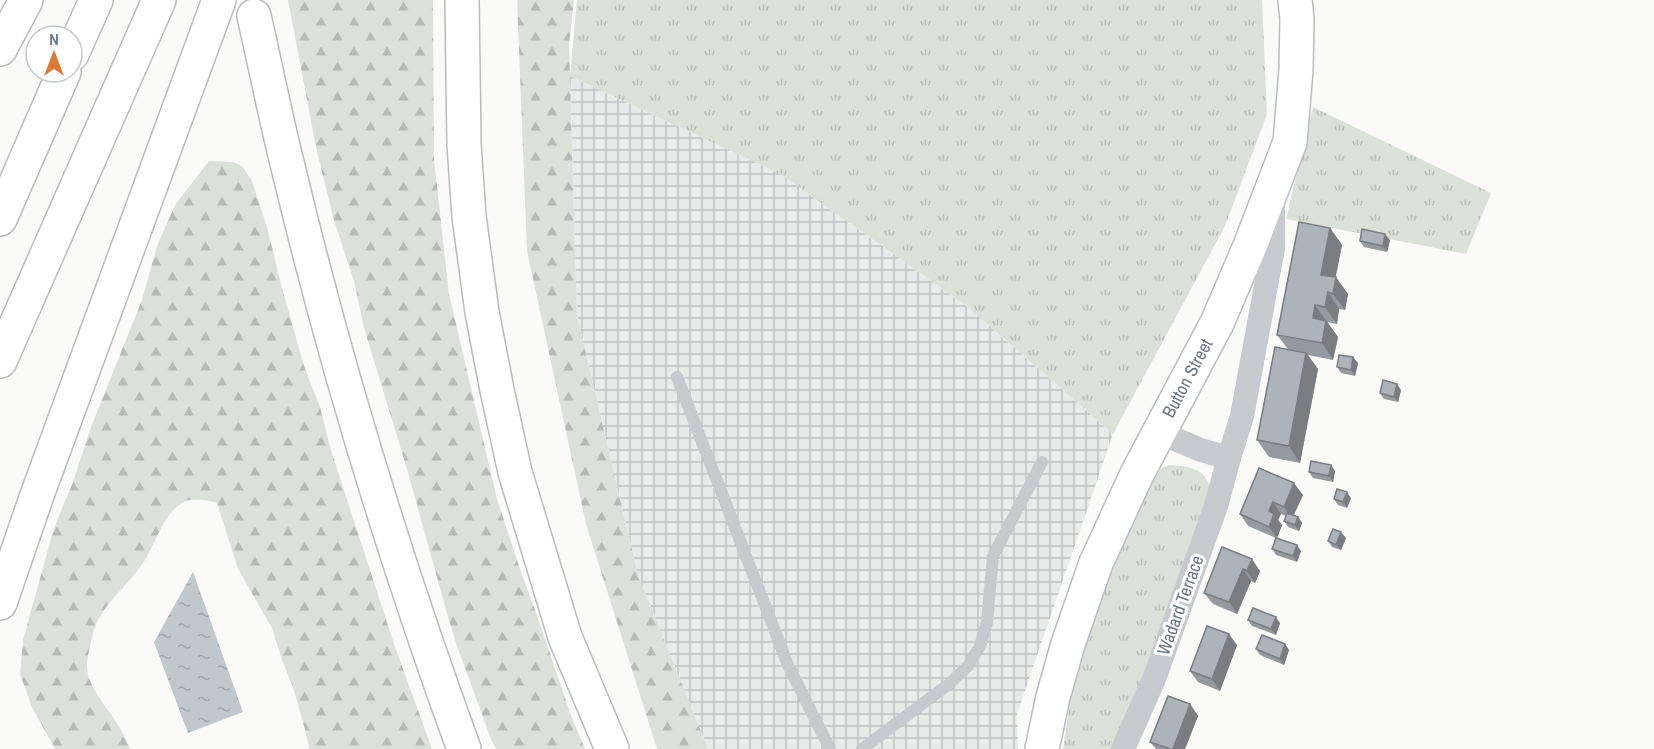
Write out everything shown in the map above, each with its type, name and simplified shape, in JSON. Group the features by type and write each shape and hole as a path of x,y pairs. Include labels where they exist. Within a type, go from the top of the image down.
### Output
{"main road":[{"path":"0,49 26,0"},
{"path":"84,27 96,0"},
{"path":"0,361 159,0"},
{"path":"0,603 36,498 219,0"},
{"path":"462,0 464,144 469,216 482,312 497,390 515,472 565,637 612,749"},
{"name":"Button Street","path":"1042,749 1053,697 1068,644 1096,563 1120,507 1217,322 1290,142 1298,19 1295,0"},
{"path":"254,16 288,170 362,443 418,621 464,749"},
{"path":"0,219 59,84"}],"street":[{"name":"Wadard Terrace","path":"1122,749 1154,679 1216,506 1242,416 1273,248 1273,186"},
{"path":"1158,432 1229,458"}],"lane":[{"path":"677,377 788,665 830,749"},
{"path":"862,749 949,684 968,666 980,646 987,622 993,555 1042,462"}],"shaded area":[{"path":"570,76 782,175 968,307 1113,434 1017,714 1018,749 708,749 638,575 577,316"}],"green space":[{"path":"288,0 433,0 434,159 449,294 497,499 572,718 585,749 496,749 491,739 448,617 407,469 364,328 354,281 333,217 316,147"},
{"path":"517,0 574,0 569,45 577,316 638,575 708,749 657,749 586,524 527,251"},
{"path":"577,0 1262,0 1267,114 1225,226 1113,434 968,307 782,175 570,76"},
{"path":"1313,107 1491,193 1466,254 1286,219"},
{"path":"209,161 233,162 242,166 252,181 267,227 304,366 320,407 330,447 395,647 432,749 309,749 293,687 272,628 238,569 217,503 204,500 186,501 170,514 143,563 98,620 91,642 87,661 90,682 120,728 130,749 55,749 32,707 20,674 23,640 54,528 73,482 91,427 142,300 157,246 175,205"},
{"path":"1169,465 1189,467 1200,472 1208,482 1210,489 1116,749 1063,749 1072,689 1097,606 1125,535 1154,477 1162,468"}],"water":[{"path":"193,572 243,712 188,733 154,642"}],"building":[{"path":"1299,222 1330,228 1321,275 1336,277 1333,294 1328,292 1325,307 1315,305 1313,318 1326,321 1322,343 1277,335"},
{"path":"1362,229 1385,234 1383,246 1360,241"},
{"path":"1275,347 1306,353 1289,446 1257,440"},
{"path":"1339,355 1353,357 1351,370 1337,367"},
{"path":"1383,380 1397,384 1394,397 1380,393"},
{"path":"1311,461 1331,465 1329,476 1309,472"},
{"path":"1259,468 1294,483 1284,507 1273,502 1269,511 1274,514 1269,527 1240,514"},
{"path":"1337,489 1347,492 1343,502 1334,499"},
{"path":"1287,513 1298,517 1295,525 1284,521"},
{"path":"1333,529 1341,532 1336,545 1328,541"},
{"path":"1276,538 1297,545 1293,556 1272,549"},
{"path":"1222,547 1252,559 1247,571 1243,569 1229,602 1204,593"},
{"path":"1253,608 1276,617 1271,629 1248,620"},
{"path":"1207,626 1229,634 1212,679 1190,671"},
{"path":"1262,635 1285,644 1280,659 1256,649"},
{"path":"1168,696 1190,704 1173,749 1150,742"}]}
